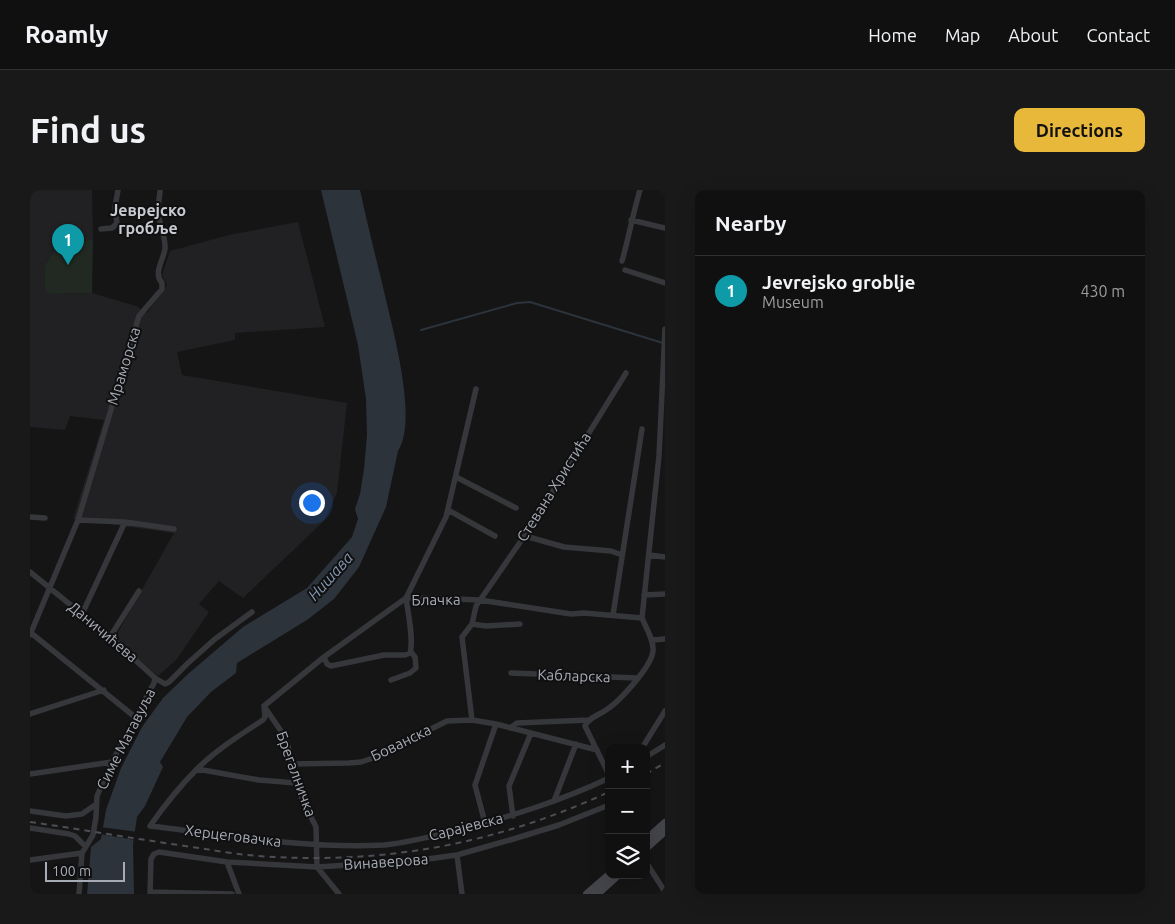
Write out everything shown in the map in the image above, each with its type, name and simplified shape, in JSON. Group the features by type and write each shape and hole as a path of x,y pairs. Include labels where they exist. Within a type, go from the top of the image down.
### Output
{"main road":[{"path":"650,836 665,823"},
{"path":"650,844 665,831"},
{"path":"587,894 605,878"},
{"path":"597,894 614,879"}],"street":[{"path":"101,228 112,228 117,223 115,207 118,190"},
{"name":"Мраморска","path":"78,520 139,316 162,289 158,272 165,244 161,228 162,223 158,213 160,190"},
{"path":"622,261 640,190"},
{"path":"631,220 665,228"},
{"path":"625,270 665,283"},
{"path":"605,767 585,728 586,724 589,720 608,709 632,685 636,678 646,669 653,649 652,640 642,618 659,456 665,330"},
{"name":"Стевана Христића","path":"472,720 463,635 472,624 476,606 525,536 626,372"},
{"path":"391,680 410,673 416,668 415,657 411,652 406,598 428,557 448,510 476,389"},
{"path":"613,615 642,429"},
{"path":"456,477 516,508"},
{"path":"448,510 495,536"},
{"path":"30,517 45,518"},
{"path":"135,716 30,634 78,520 125,522 174,529"},
{"path":"82,614 125,522"},
{"path":"525,536 564,547 622,555"},
{"path":"649,555 665,556"},
{"name":"Даничићева","path":"30,572 51,587 155,678"},
{"path":"110,638 139,591"},
{"path":"644,595 665,594"},
{"name":"Блачка","path":"264,706 324,657 406,598 480,600 571,614 584,613 642,618"},
{"path":"155,678 161,683 169,682 215,640 252,612"},
{"path":"472,624 486,626 520,624"},
{"path":"652,640 665,639"},
{"path":"324,657 330,666 384,655 405,655 411,652"},
{"name":"Кабларска","path":"511,673 636,678"},
{"name":"Симе Матавуља","path":"86,846 94,829 97,796 112,762 155,678"},
{"path":"30,714 104,690"},
{"path":"197,769 230,742 263,720 265,717 264,706"},
{"name":"Брегалничка","path":"264,706 283,734 288,746 296,783 303,802 316,826 317,867"},
{"path":"644,744 665,711"},
{"name":"Бованска","path":"292,764 361,762 373,758 447,721 472,720 496,724 597,750"},
{"name":"Бованска","path":"510,728 517,723 589,720"},
{"path":"485,823 475,785 496,724"},
{"path":"513,816 509,786 531,733"},
{"path":"554,801 576,744"},
{"path":"650,754 665,745"},
{"path":"30,774 112,762"},
{"path":"197,769 258,780 296,783"},
{"name":"Херцеговачка","path":"197,769 162,809 150,826 317,845"},
{"name":"Сарајевска","path":"317,845 392,844 485,823 513,816 554,801 605,778"},
{"path":"30,811 66,816 82,814 95,805"},
{"name":"Винаверова","path":"150,893 151,860 156,852 227,862 317,867 413,861 457,855 510,840 559,825 605,807"},
{"path":"30,828 76,836 86,846 82,853 80,894"},
{"path":"30,860 82,853"},
{"path":"457,855 462,894"},
{"path":"227,862 239,894"},
{"path":"317,867 339,894"},
{"path":"650,869 664,893"},
{"path":"150,893 232,894"}],"shaded area":[{"path":"30,190 92,190 93,240 60,241 45,265 45,290 49,294 92,293 136,306 147,313 167,285 162,275 170,251 229,235 298,222 325,327 235,333 235,340 177,352 182,375 347,403 337,493 324,521 243,598 219,581 199,604 209,612 177,659 158,676 114,639 174,533 73,519 104,420 70,416 65,430 30,427"},
{"name":"Јеврејско гробље","path":"93,240 92,293 49,294 45,290 45,265 60,241"}],"water":[{"name":"Нишава","path":"321,190 360,190 397,346 405,394 406,417 404,436 398,451 386,507 359,567 334,599 307,620 237,663 236,673 211,692 187,717 160,762 163,767 145,806 137,817 133,844 134,894 87,894 91,847 101,839 106,810 121,768 142,727 163,698 243,627 307,588 352,537 358,519 355,509 360,494 364,469 367,435 366,399 358,345"}],"pier":[{"path":"100,827 138,832 136,840 99,834"}],"waterway":[{"path":"421,330 517,303 530,302 663,343"}],"railway":[{"path":"650,772 665,763"},
{"path":"30,822 246,855 318,858 362,856 446,846 487,836 528,824 605,794"}],"place":[{"name":"Jevrejsko groblje","path":"68,265"}],"district":[{"name":"Јеврејско гробље","path":"148,219"}]}
